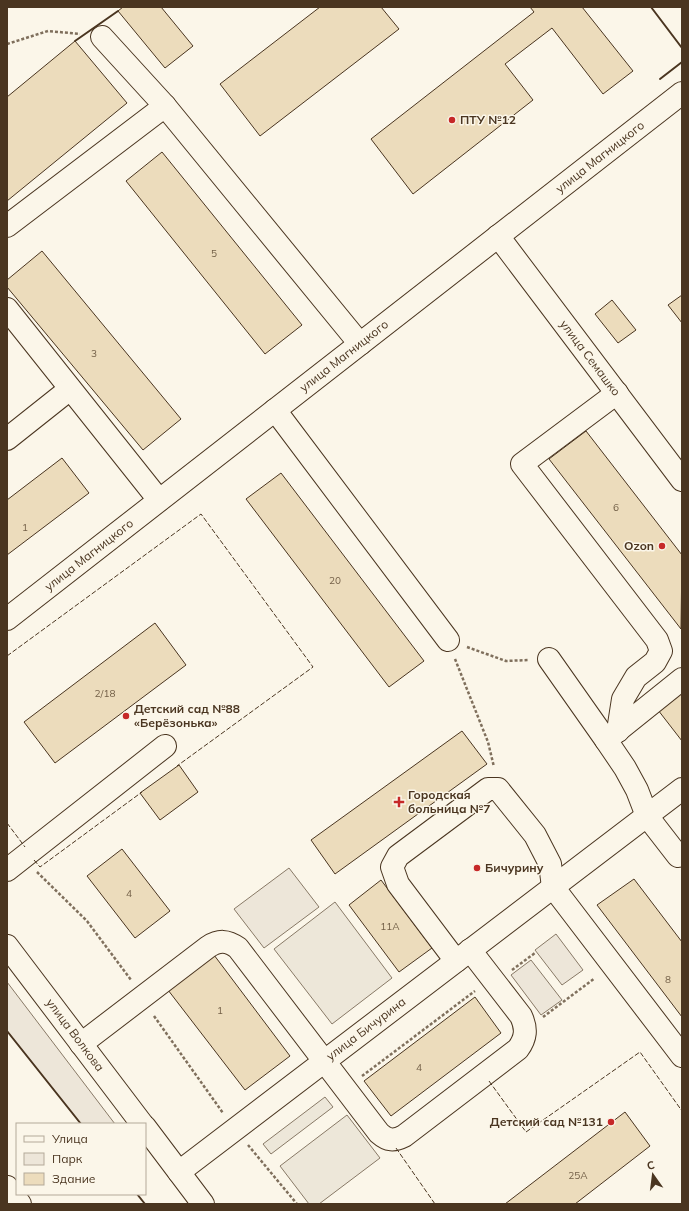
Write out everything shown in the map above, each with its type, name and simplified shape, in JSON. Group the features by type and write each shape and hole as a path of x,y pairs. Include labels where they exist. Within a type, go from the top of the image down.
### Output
{"street":[{"path":"102,37 165,106 360,344"},
{"name":"улица Магницкого","path":"7,619 682,93"},
{"path":"7,226 165,106"},
{"name":"улица Семашко","path":"498,236 682,480"},
{"path":"7,309 159,500"},
{"path":"7,439 70,389"},
{"path":"612,735 624,699 636,677 655,662 661,651 657,640 522,464 616,393"},
{"path":"275,410 448,640"},
{"path":"549,659 612,735 647,816 681,857"},
{"path":"612,735 682,679"},
{"path":"7,870 165,746"},
{"path":"81,1044 208,947 222,941 232,943 238,948 379,1133 385,1138 391,1140 404,1136 518,1049 523,1042 525,1025 521,1016 494,980 463,955 398,884 392,867 398,856 488,789 498,789 535,835 550,864 553,887 682,1056"},
{"name":"улица Бичурина","path":"179,1172 682,789"},
{"name":"улица Волкова","path":"7,946 141,1123"},
{"path":"146,1128 203,1204"},
{"path":"7,1187 20,1204"}],"path":[{"path":"7,44 48,31 102,37"},
{"path":"448,640 506,661 549,659"},
{"path":"448,640 488,742 498,789"},
{"path":"346,1089 494,980 535,953"},
{"path":"525,1031 613,965"},
{"path":"234,1129 297,1204"}],"green space":[{"path":"289,868 319,907 264,948 234,909"},
{"path":"556,934 583,970 562,985 535,950"},
{"path":"531,960 562,1000 541,1015 511,975"},
{"path":"7,982 114,1123 80,1123 7,1031"}],"shaded area":[{"path":"335,902 392,978 332,1024 274,949"},
{"path":"325,1097 333,1107 271,1154 263,1144"},
{"path":"347,1115 380,1158 319,1204 309,1204 280,1166"}],"building":[{"path":"123,7 161,7 193,46 165,68 118,11"},
{"path":"320,7 381,7 399,29 260,136 220,84"},
{"name":"ПТУ №12","path":"530,7 582,7 633,71 603,94 552,28 505,64 533,100 413,194 371,139 534,12"},
{"path":"75,41 127,103 7,201 7,97"},
{"path":"162,152 302,325 265,354 126,181"},
{"path":"42,251 181,419 143,450 7,287 7,280"},
{"path":"682,295 682,323 668,305"},
{"path":"612,300 636,330 618,343 595,314"},
{"path":"586,431 682,555 681,629 549,459"},
{"path":"62,458 89,493 7,555 7,500"},
{"path":"281,473 424,661 389,687 246,499"},
{"path":"155,623 186,665 55,763 24,722"},
{"path":"682,691 682,741 658,710"},
{"name":"Городская больница №7","path":"462,731 487,764 335,874 311,840"},
{"path":"179,765 198,792 160,820 140,793"},
{"path":"122,849 170,911 135,938 87,876"},
{"path":"634,879 682,942 682,1017 597,905"},
{"path":"381,880 432,948 399,972 349,905"},
{"path":"214,955 290,1056 245,1090 168,990"},
{"path":"475,997 501,1033 391,1116 364,1081"},
{"path":"625,1112 650,1146 575,1204 505,1204"}],"fence":[{"path":"7,656 201,514 313,667 177,766"},
{"path":"34,860 40,867 142,792"},
{"path":"7,823 25,847"},
{"path":"489,1081 526,1132 640,1052 682,1111"},
{"path":"396,1148 435,1204"}],"wall":[{"path":"651,7 682,48"},
{"path":"75,41 118,11"},
{"path":"660,79 682,62"},
{"path":"7,1031 80,1123"},
{"path":"138,1195 145,1204"}],"place":[{"name":"ПТУ №12","path":"452,120"},
{"name":"Ozon","path":"662,546"},
{"name":"Детский сад №88 «Берёзонька»","path":"126,716"},
{"name":"Городская больница №7","path":"399,802"},
{"name":"Бичурину","path":"477,868"},
{"name":"Детский сад №131","path":"611,1122"}]}
